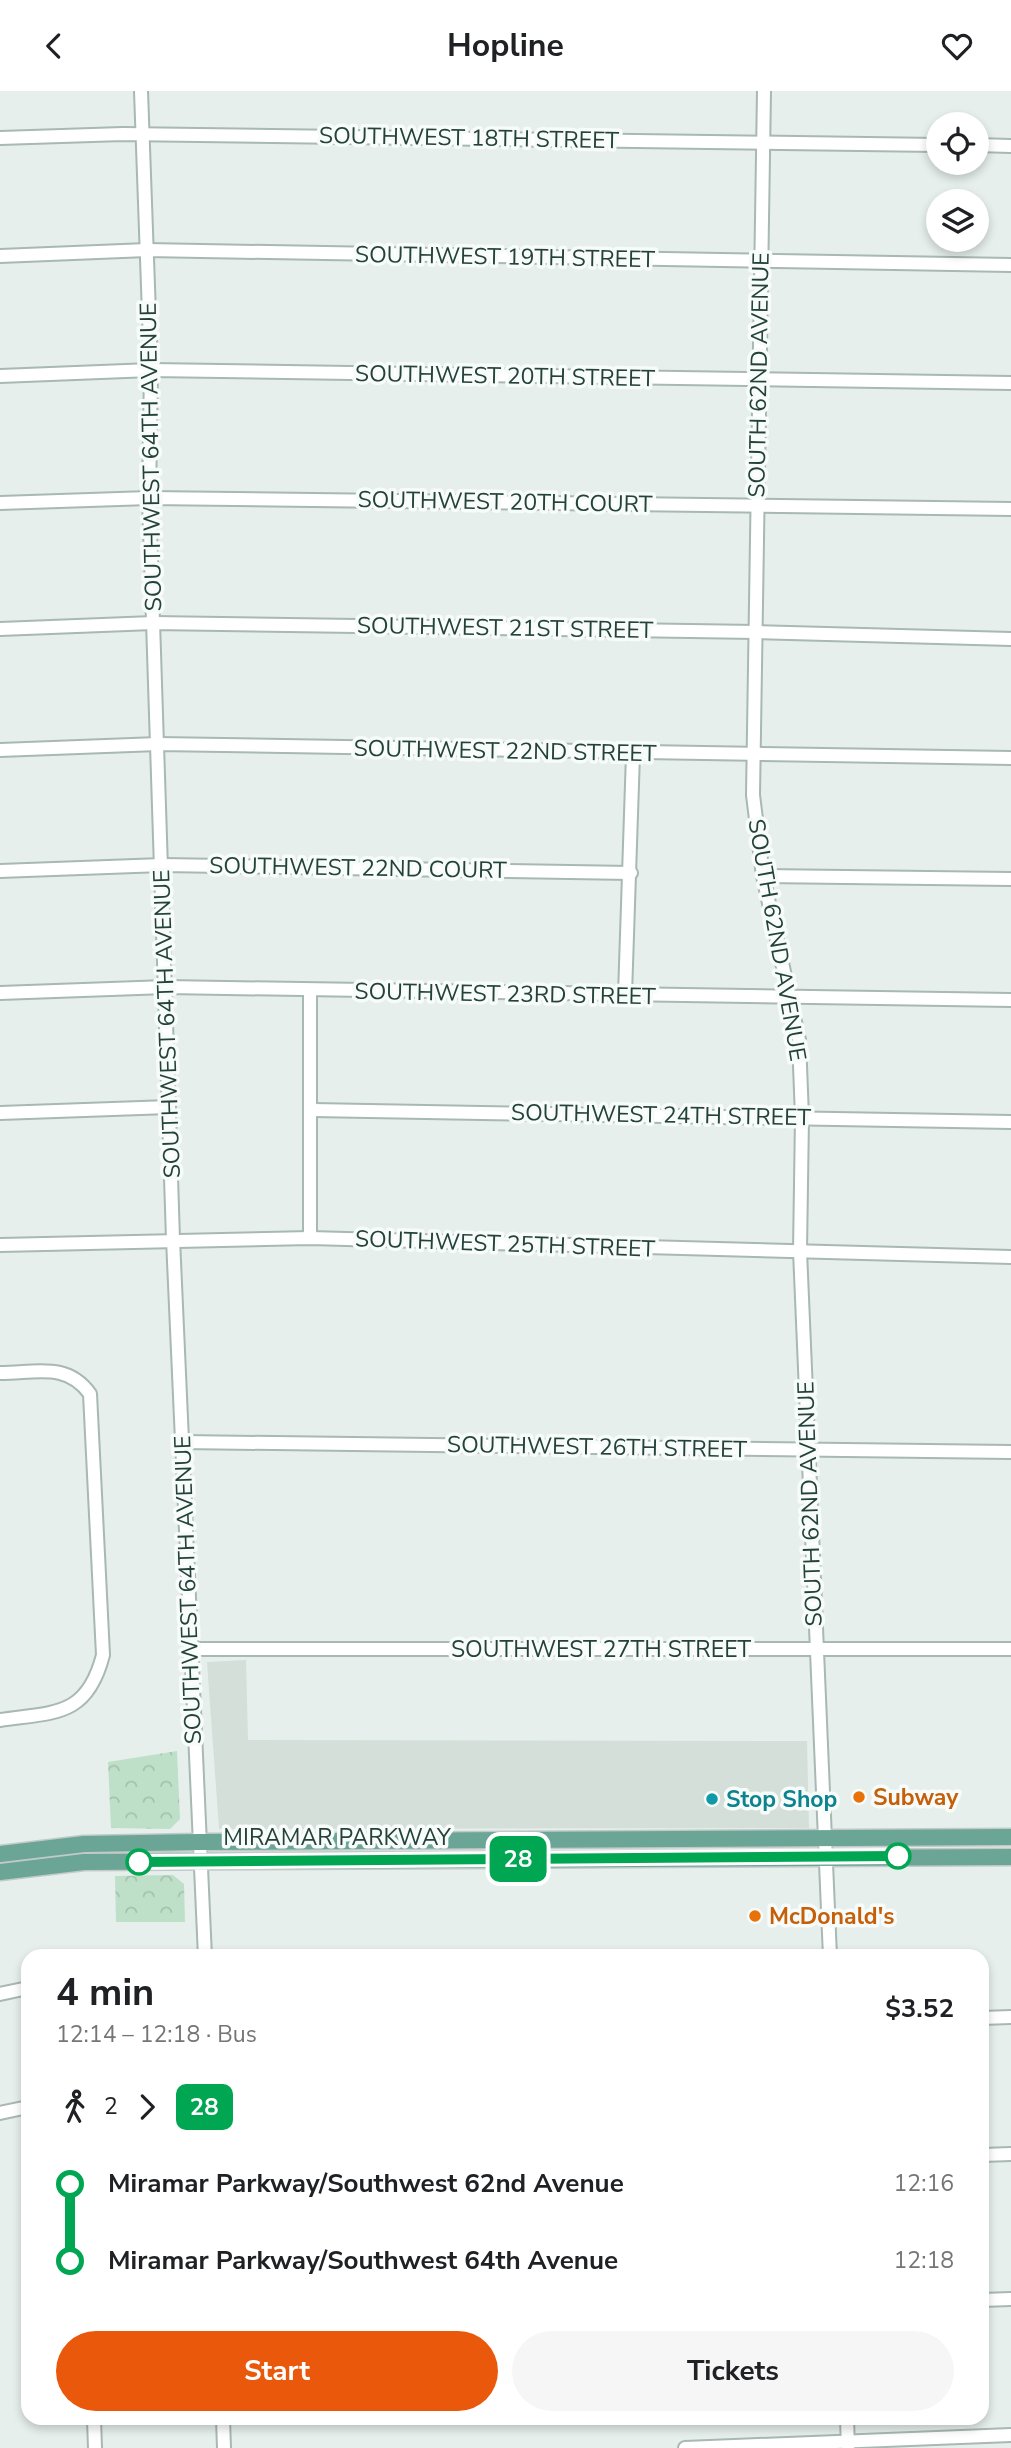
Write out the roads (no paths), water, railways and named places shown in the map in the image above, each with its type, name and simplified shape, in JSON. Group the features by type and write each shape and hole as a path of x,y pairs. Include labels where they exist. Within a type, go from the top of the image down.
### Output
{"main road":[{"name":"MIRAMAR PARKWAY","path":"0,1854 84,1844 199,1842 1011,1837"},
{"path":"419,1859 439,1852 474,1851 490,1840"},
{"name":"MIRAMAR PARKWAY","path":"0,1872 84,1862 1011,1857"}],"street":[{"name":"SOUTHWEST 64TH AVENUE","path":"141,91 151,370 149,498 173,1238 205,1949"},
{"name":"SOUTH 62ND AVENUE","path":"764,91 753,795 763,876 792,998 799,1040 802,1117 800,1251 830,1949"},
{"name":"SOUTHWEST 18TH STREET","path":"0,138 142,134 926,145"},
{"path":"989,145 1011,146"},
{"name":"SOUTHWEST 19TH STREET","path":"0,256 147,250 1011,265"},
{"name":"SOUTHWEST 20TH STREET","path":"0,376 151,370 1011,383"},
{"name":"SOUTHWEST 20TH COURT","path":"0,503 149,498 1011,509"},
{"name":"SOUTHWEST 21ST STREET","path":"0,629 153,623 756,632 1011,639"},
{"name":"SOUTHWEST 22ND STREET","path":"0,750 158,744 633,754 1011,758"},
{"path":"625,995 632,873 633,754"},
{"name":"SOUTHWEST 22ND COURT","path":"0,871 162,865 632,873"},
{"path":"763,876 1011,879"},
{"name":"SOUTHWEST 23RD STREET","path":"0,993 166,987 310,992 1011,1000"},
{"path":"310,992 310,1238"},
{"path":"0,1113 169,1107"},
{"name":"SOUTHWEST 24TH STREET","path":"312,1110 1011,1122"},
{"name":"SOUTHWEST 25TH STREET","path":"0,1245 173,1238 310,1238 1011,1257"},
{"path":"0,1373 68,1373 80,1379 90,1394 103,1655 96,1681 85,1696 59,1711 0,1720"},
{"name":"SOUTHWEST 26TH STREET","path":"182,1442 1011,1452"},
{"name":"SOUTHWEST 27TH STREET","path":"191,1649 1011,1649"},
{"path":"0,1994 21,1990"},
{"path":"989,2018 1011,2017"},
{"path":"0,2113 21,2108"},
{"path":"989,2155 1011,2154"},
{"path":"989,2300 1011,2299"},
{"path":"94,2425 95,2448"},
{"path":"223,2425 224,2448"},
{"path":"847,2425 848,2446"},
{"path":"685,2448 848,2446 1011,2435"}],"place":[{"name":"Subway","path":"859,1797"},
{"name":"Stop Shop","path":"712,1799"},
{"name":"McDonald's","path":"755,1916"}]}
